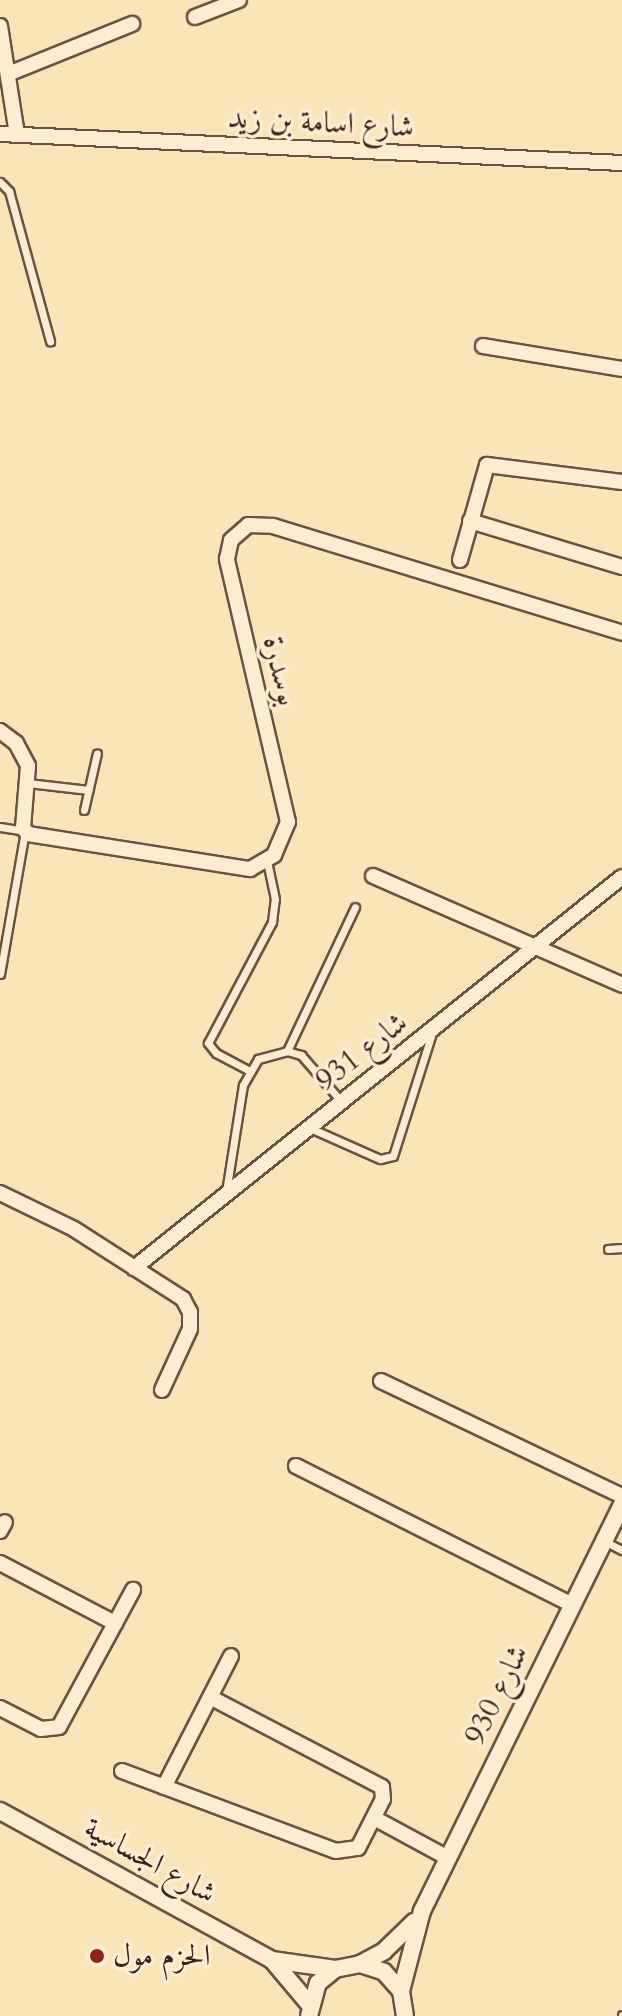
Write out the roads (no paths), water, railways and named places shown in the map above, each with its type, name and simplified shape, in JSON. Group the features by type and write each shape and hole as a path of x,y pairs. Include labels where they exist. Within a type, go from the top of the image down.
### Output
{"street":[{"path":"195,17 239,0"},
{"path":"8,74 132,24"},
{"path":"0,26 17,134"},
{"name":"شارع اسامة بن زيد","path":"0,134 622,163"},
{"path":"483,346 622,369"},
{"path":"460,560 482,471 490,464 622,482"},
{"path":"470,521 622,567"},
{"name":"بوسدرة","path":"267,861 284,840 288,822 227,559 239,531 258,523 273,526 622,633"},
{"path":"1,733 22,750 28,783 25,831 232,869 267,861"},
{"path":"373,876 622,985"},
{"name":"شارع 931","path":"134,1268 622,877"},
{"path":"0,1193 52,1216 177,1294 190,1312 190,1329 162,1390"},
{"path":"381,1381 622,1496"},
{"path":"296,1466 572,1605"},
{"name":"شارع 930","path":"401,1991 422,1911 622,1504"},
{"path":"0,1563 115,1623"},
{"path":"0,1708 41,1729 59,1727 133,1590"},
{"path":"164,1787 231,1656"},
{"path":"122,1771 344,1854 358,1848 384,1793 378,1783 210,1697"},
{"name":"شارع الجساسية","path":"0,1811 272,1960 335,1969 360,1964"},
{"path":"374,1818 448,1858"},
{"name":"شارع 930","path":"360,1964 405,1933 422,1911"},
{"name":"شارع الجساسية","path":"272,1960 309,2010"},
{"path":"360,1964 384,1972 401,1991 406,2016"},
{"path":"309,2010 318,1983 335,1969"}],"lane":[{"path":"0,182 9,191 50,341"},
{"path":"84,810 97,753"},
{"path":"28,783 89,790"},
{"path":"0,827 25,831 0,974"},
{"path":"248,1070 208,1043 272,922 275,899 267,861"},
{"path":"287,1051 355,907"},
{"path":"308,1127 380,1159 393,1156 433,1028"},
{"path":"226,1192 248,1070 272,1052 287,1051 313,1065 341,1101"},
{"path":"608,1249 622,1248"},
{"path":"604,1541 622,1550"}],"place":[{"name":"الحزم مول","path":"97,1956"}]}
